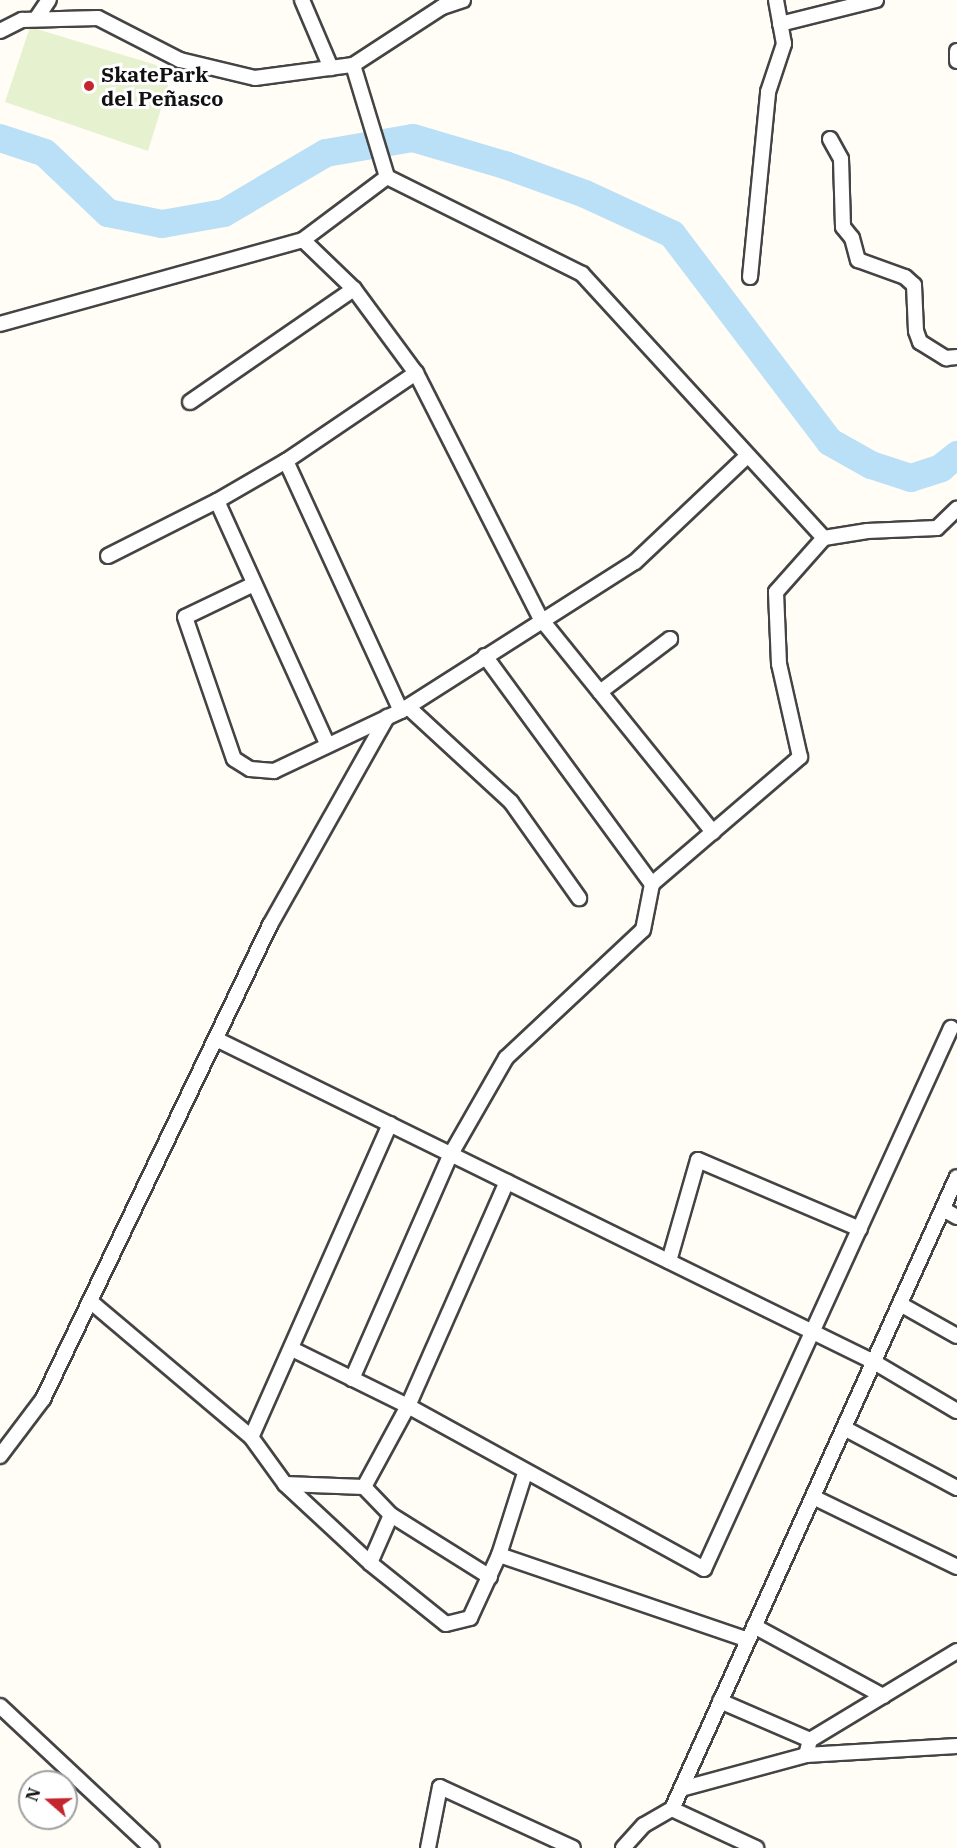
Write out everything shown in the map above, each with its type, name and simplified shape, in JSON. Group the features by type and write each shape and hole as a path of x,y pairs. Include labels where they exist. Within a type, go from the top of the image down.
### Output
{"street":[{"path":"36,19 49,0"},
{"path":"302,0 331,68"},
{"path":"0,31 22,20 98,18 180,60 255,78 353,65 455,0"},
{"path":"442,8 463,0"},
{"path":"750,277 768,92 784,44 776,0"},
{"path":"780,24 876,0"},
{"path":"957,51 957,61"},
{"path":"353,65 387,177 582,274 824,538"},
{"path":"830,139 841,159 843,227 852,237 858,260 905,277 914,285 918,336 952,357"},
{"path":"0,324 303,240 387,177"},
{"path":"303,240 354,289 416,373 541,619 713,832"},
{"path":"190,402 354,289"},
{"path":"108,556 218,501 286,461 416,373"},
{"path":"254,584 185,617 234,759 250,769 274,771 405,709 541,619 635,562 747,456"},
{"path":"286,461 405,709 511,802 579,898"},
{"path":"218,501 327,744"},
{"path":"352,1379 451,1154 506,1058 643,930 652,884 800,758 779,664 776,592 824,538 867,531 937,528 957,509"},
{"path":"600,692 670,639"},
{"path":"485,656 652,884"},
{"path":"0,1456 43,1399 270,925 387,717"},
{"path":"292,1349 408,1406 525,1473 704,1569 951,1028"},
{"path":"216,1039 874,1362 957,1411"},
{"path":"251,1437 390,1125"},
{"path":"669,1261 698,1160 860,1229"},
{"path":"623,1848 644,1825 672,1809 957,1178"},
{"path":"364,1487 408,1406 507,1182"},
{"path":"943,1209 957,1217"},
{"path":"90,1301 251,1437 285,1484 370,1563 446,1624 470,1618 500,1555 525,1473"},
{"path":"900,1304 957,1336"},
{"path":"844,1428 957,1488"},
{"path":"285,1484 364,1487 391,1515 490,1577"},
{"path":"813,1497 957,1567"},
{"path":"370,1563 391,1515"},
{"path":"500,1555 748,1640"},
{"path":"754,1626 883,1696"},
{"path":"807,1755 810,1740 957,1651"},
{"path":"720,1701 810,1740"},
{"path":"0,1706 152,1848"},
{"path":"681,1789 807,1755 957,1746"},
{"path":"428,1848 440,1787 573,1848"},
{"path":"672,1809 756,1848"}],"green space":[{"name":"SkatePark del Peñasco","path":"30,27 173,70 148,151 5,102"}],"waterway":[{"path":"0,138 45,153 108,213 162,224 224,213 326,153 413,138 505,165 585,194 672,234 830,442 871,465 911,478 941,468 957,455"}],"place":[{"name":"SkatePark del Peñasco","path":"89,86"}]}
